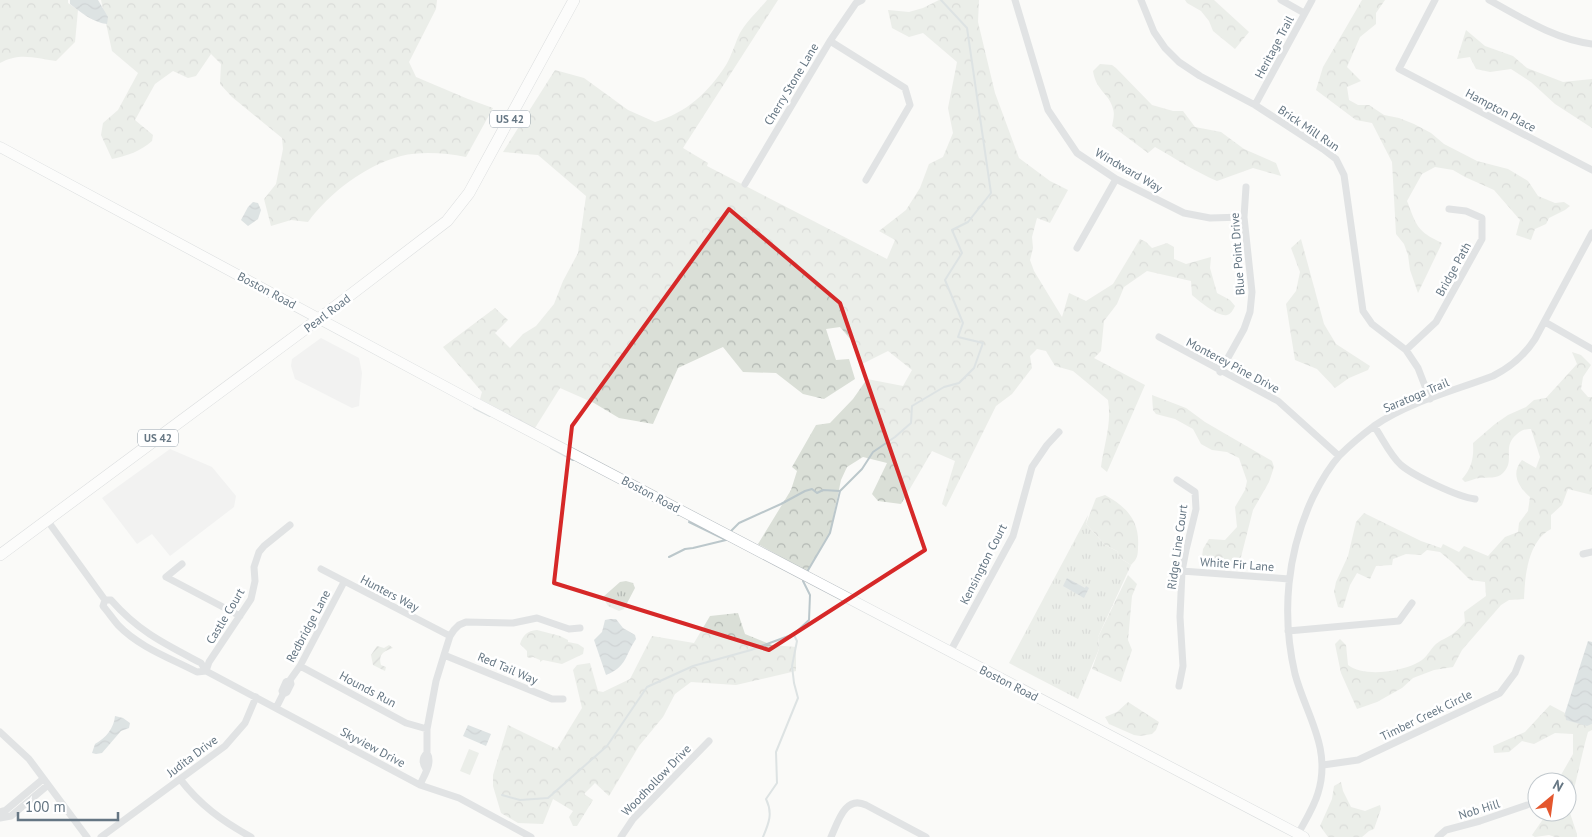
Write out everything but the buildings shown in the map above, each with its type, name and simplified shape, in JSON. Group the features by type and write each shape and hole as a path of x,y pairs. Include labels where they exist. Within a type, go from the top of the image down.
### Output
{"main road":[{"name":"Pearl Road","path":"0,555 320,318 447,221 469,193 574,0"}],"street":[{"name":"Cherry Stone Lane","path":"745,184 830,41 856,3 862,0"},
{"name":"Windward Way","path":"1015,0 1048,110 1077,153 1116,179 1184,213 1210,218 1244,217"},
{"name":"Brick Mill Run","path":"1141,0 1154,32 1165,48 1179,62 1323,148 1336,159 1344,175 1363,311 1372,324 1406,350 1418,368 1430,400"},
{"path":"1281,0 1304,13"},
{"name":"Heritage Trail","path":"1255,106 1312,0"},
{"name":"Hampton Place","path":"1435,0 1399,68 1592,170"},
{"path":"1489,0 1550,33 1571,41 1592,44"},
{"path":"830,41 906,88 910,105 866,180"},
{"name":"Boston Road","path":"0,147 474,402 1301,835"},
{"path":"1077,248 1116,179"},
{"name":"Blue Point Drive","path":"1220,372 1244,329 1250,312 1252,292 1244,217 1246,187"},
{"name":"Bridge Path","path":"1406,350 1436,322 1482,239 1482,218 1466,211 1449,209"},
{"name":"Saratoga Trail","path":"1301,835 1318,794 1323,765 1318,734 1301,694 1291,654 1287,603 1294,550 1304,519 1318,487 1339,456 1374,426 1400,412 1504,371 1516,362 1527,351 1545,322 1592,232"},
{"path":"1545,322 1592,349"},
{"name":"Monterey Pine Drive","path":"1158,337 1220,372 1278,401 1339,456"},
{"path":"1374,426 1395,458 1408,470 1458,496 1475,499"},
{"name":"Kensington Court","path":"950,652 1013,536 1032,466 1059,432"},
{"name":"Ridge Line Court","path":"1177,480 1195,492 1196,510 1182,571 1180,617 1184,666 1179,686"},
{"name":"Skyview Drive","path":"47,520 106,600"},
{"name":"Castle Court","path":"206,671 209,662 251,599 254,567 259,552 290,525"},
{"path":"1583,554 1592,552"},
{"path":"182,564 166,577 240,616"},
{"name":"Hunters Way","path":"321,569 450,636"},
{"name":"White Fir Lane","path":"1182,571 1289,579"},
{"name":"Redbridge Lane","path":"276,708 283,694 282,691 286,682 290,680 300,666 344,582"},
{"name":"Skyview Drive","path":"106,600 103,606 119,626 131,636 197,672 206,671"},
{"name":"Skyview Drive","path":"106,600 112,600 125,616 148,634 201,663 206,671 420,785 459,798 532,837"},
{"path":"1288,631 1399,621 1412,603"},
{"path":"420,785 429,765 427,729 436,680 450,636 459,625 466,622 513,623 537,618 569,629 580,628"},
{"name":"Red Tail Way","path":"444,655 544,696 563,700"},
{"name":"Timber Creek Circle","path":"1323,765 1358,760 1500,693 1514,673 1521,658"},
{"name":"Hounds Run","path":"300,666 406,722 427,729"},
{"name":"Judita Drive","path":"101,837 217,752 236,735 245,723 256,697"},
{"path":"0,732 29,759 42,779 87,837"},
{"name":"Woodhollow Drive","path":"621,837 633,819 708,741"},
{"path":"0,812 6,810 42,779"},
{"path":"180,779 214,815 251,837"},
{"path":"0,818 11,816 48,785"},
{"path":"831,837 844,810 851,804 862,803 926,837"},
{"name":"Nob Hill","path":"1438,837 1446,830 1527,805"}],"highlighted area":[{"path":"729,209 840,303 925,550 769,650 554,583 572,426"}],"shaded area":[{"path":"321,338 359,358 362,373 359,406 352,408 295,379 291,366 292,359"},
{"path":"170,449 212,467 236,496 234,507 170,556 152,534 137,544 102,498"}],"green space":[{"path":"0,0 68,0 68,3 78,10 75,42 56,61 35,57 21,57 0,63"},
{"path":"101,0 437,0 436,9 409,62 416,77 493,108 466,157 425,153 409,154 388,160 362,173 337,191 308,222 291,220 271,226 264,199 276,184 283,149 282,138 232,97 220,84 221,64 211,54 196,76 188,78 173,71 155,84 135,120 153,135 152,141 134,153 112,159 101,135 103,123 118,110 138,73 112,51"},
{"path":"767,0 778,0 683,148 708,163 707,166 887,259 895,240 879,231 906,210 920,188 929,164 943,157 953,133 948,108 957,62 923,33 909,37 892,28 888,10 909,12 939,0 979,0 978,22 995,93 1019,158 1050,181 1068,190 1050,223 1037,218 1032,237 1033,248 1030,260 1034,271 1062,317 1069,293 1086,301 1113,284 1140,239 1152,248 1167,243 1174,247 1174,259 1186,264 1211,257 1210,268 1217,293 1230,300 1235,306 1232,312 1227,315 1219,314 1192,295 1191,281 1147,271 1124,287 1117,304 1104,321 1101,351 1094,358 1145,385 1107,472 1101,467 1108,426 1108,400 1073,371 1055,366 1046,351 1037,349 1030,356 1032,368 1012,394 996,406 946,507 942,504 955,461 932,451 901,504 878,501 872,494 887,463 863,457 847,467 841,480 830,533 807,572 758,544 791,490 797,471 792,467 816,425 830,423 853,399 867,379 903,386 912,370 888,351 860,365 851,340 840,327 826,329 836,360 849,359 855,379 824,399 803,394 776,373 743,372 723,347 678,368 653,424 619,418 594,403 560,388 535,428 480,399 482,392 443,347 495,308 508,320 495,333 510,348 523,334 536,326 554,304 563,281 578,253 586,196 538,155 503,152 555,70 584,78 628,110 655,122 677,113 704,93 726,65 743,29"},
{"path":"1185,0 1214,0 1249,32 1235,49 1213,31 1209,21 1201,11"},
{"path":"1362,0 1385,0 1376,13 1376,24 1360,37 1347,67 1361,81 1347,87 1349,100 1358,105 1369,105 1384,115 1414,124 1431,133 1444,144 1477,161 1508,169 1528,181 1538,196 1555,203 1564,202 1570,206 1549,218 1546,224 1535,229 1531,240 1516,235 1520,220 1494,190 1453,170 1435,167 1422,174 1407,201 1419,227 1427,235 1442,243 1418,293 1404,244 1396,234 1392,162 1372,123 1356,120 1316,90 1323,67"},
{"path":"1466,30 1485,46 1513,56 1527,68 1563,82 1592,79 1592,128 1555,104 1531,82 1511,69 1490,72 1476,69 1470,57 1457,59"},
{"path":"1100,64 1112,65 1116,68 1152,105 1173,111 1183,111 1195,127 1221,132 1244,149 1276,163 1281,176 1253,168 1217,181 1155,147 1148,153 1112,126 1114,113 1111,104 1097,83 1093,71"},
{"path":"1301,239 1324,324 1336,344 1370,366 1368,370 1349,378 1335,388 1317,369 1295,360 1286,304 1296,291 1300,272 1291,248"},
{"path":"1572,352 1581,355 1591,365 1583,377 1581,389 1588,397 1592,397 1592,495 1568,489 1562,505 1551,515 1551,529 1543,534 1537,542 1529,560 1524,599 1509,600 1501,605 1462,650 1453,667 1434,670 1413,678 1402,688 1377,702 1357,709 1341,673 1335,644 1340,639 1346,645 1348,665 1354,669 1381,672 1408,667 1421,660 1436,644 1457,631 1465,622 1464,612 1486,596 1485,582 1470,580 1440,552 1427,550 1421,555 1406,554 1393,559 1392,565 1376,566 1370,579 1357,573 1350,585 1343,608 1338,607 1334,592 1336,582 1348,556 1356,522 1364,513 1421,541 1441,548 1443,544 1459,552 1464,546 1488,556 1505,537 1518,532 1519,523 1528,511 1530,497 1517,480 1518,465 1522,460 1536,468 1540,457 1531,429 1524,430 1512,439 1507,468 1501,475 1465,482 1462,479 1472,462 1473,443 1508,415 1526,407 1534,400 1546,398 1577,364"},
{"path":"1152,395 1186,408 1205,422 1272,461 1274,467 1269,482 1253,510 1241,557 1234,563 1202,557 1203,549 1209,539 1225,540 1237,527 1235,507 1245,490 1247,481 1239,458 1227,452 1212,450 1201,444 1193,429 1175,419 1156,414 1153,410"},
{"path":"1105,495 1126,510 1137,530 1138,553 1131,565 1120,558 1117,551 1105,545 1086,524 1096,498"},
{"path":"1088,515 1086,524 1105,545 1117,551 1120,558 1131,565 1098,637 1099,649 1078,699 1009,663"},
{"path":"1128,575 1137,584 1132,596 1128,640 1132,650 1121,682 1092,669 1099,649 1098,637"},
{"path":"620,582 633,583 635,588 624,609 619,611 608,606 603,597"},
{"path":"738,613 745,634 772,645 796,647 796,671 736,685 691,682 675,694 663,717 639,746 609,796 595,783 584,794 593,800 577,826 573,826 569,817 573,811 553,799 543,824 518,823 501,813 493,786 493,775 508,725 557,749 582,708 573,670 577,665 590,663 598,691 603,692 630,679 652,636 694,643 710,616"},
{"path":"537,630 560,636 568,640 568,642 578,644 584,648 583,654 562,664 543,660 540,662 540,660 533,657 527,657 527,651 520,644 526,634"},
{"path":"389,645 393,648 384,652 380,658 381,665 386,667 385,671 373,665 371,655 377,646 384,648"},
{"path":"1128,702 1159,722 1152,734 1134,735 1109,724 1105,717 1117,712"},
{"path":"1550,705 1565,713 1567,720 1587,725 1592,724 1592,730 1588,732 1577,776 1577,772 1563,772 1573,754 1573,734 1555,733 1534,744 1522,741 1509,752 1494,753 1493,746 1525,732"},
{"path":"469,749 479,753 470,775 460,771"},
{"path":"1341,782 1351,807 1365,811 1380,805 1381,809 1374,829 1362,837 1328,837 1320,826 1332,799 1334,786"},
{"path":"1541,822 1573,822 1577,837 1555,837 1549,835 1535,837 1532,835"}],"water":[{"path":"70,0 98,0 108,17 107,24 97,22 83,14 70,4"},
{"path":"253,202 258,203 261,210 258,219 248,226 241,220"},
{"path":"1067,578 1085,588 1086,586 1089,588 1084,598 1063,586"},
{"path":"616,619 623,628 635,635 636,639 622,664 606,675 594,640 602,632 605,620"},
{"path":"1588,641 1592,642 1592,724 1587,726 1566,720 1565,713"},
{"path":"115,716 123,718 130,723 129,728 121,731 102,753 92,753 95,744 103,739 111,729"},
{"path":"468,725 491,734 486,746 463,736"}],"waterway":[{"path":"807,572 830,533 840,491 862,469 873,452 911,423 912,406 944,387 959,383 974,368 983,343 958,337 963,323 945,280 962,253 952,230 968,222 991,193 967,28 941,0"},
{"path":"474,408 490,416"},
{"path":"551,448 573,460"},
{"path":"731,531 739,523 805,491 812,489 817,493 823,490 840,491"},
{"path":"644,496 678,515"},
{"path":"689,522 726,540"},
{"path":"669,557 685,549 726,540"},
{"path":"502,795 520,800 548,798 607,746 647,687 693,666 751,650 794,634 809,620 810,595 803,581"},
{"path":"763,837 769,818 766,799 777,783 776,752 798,698 792,666 797,641 794,635"}]}
